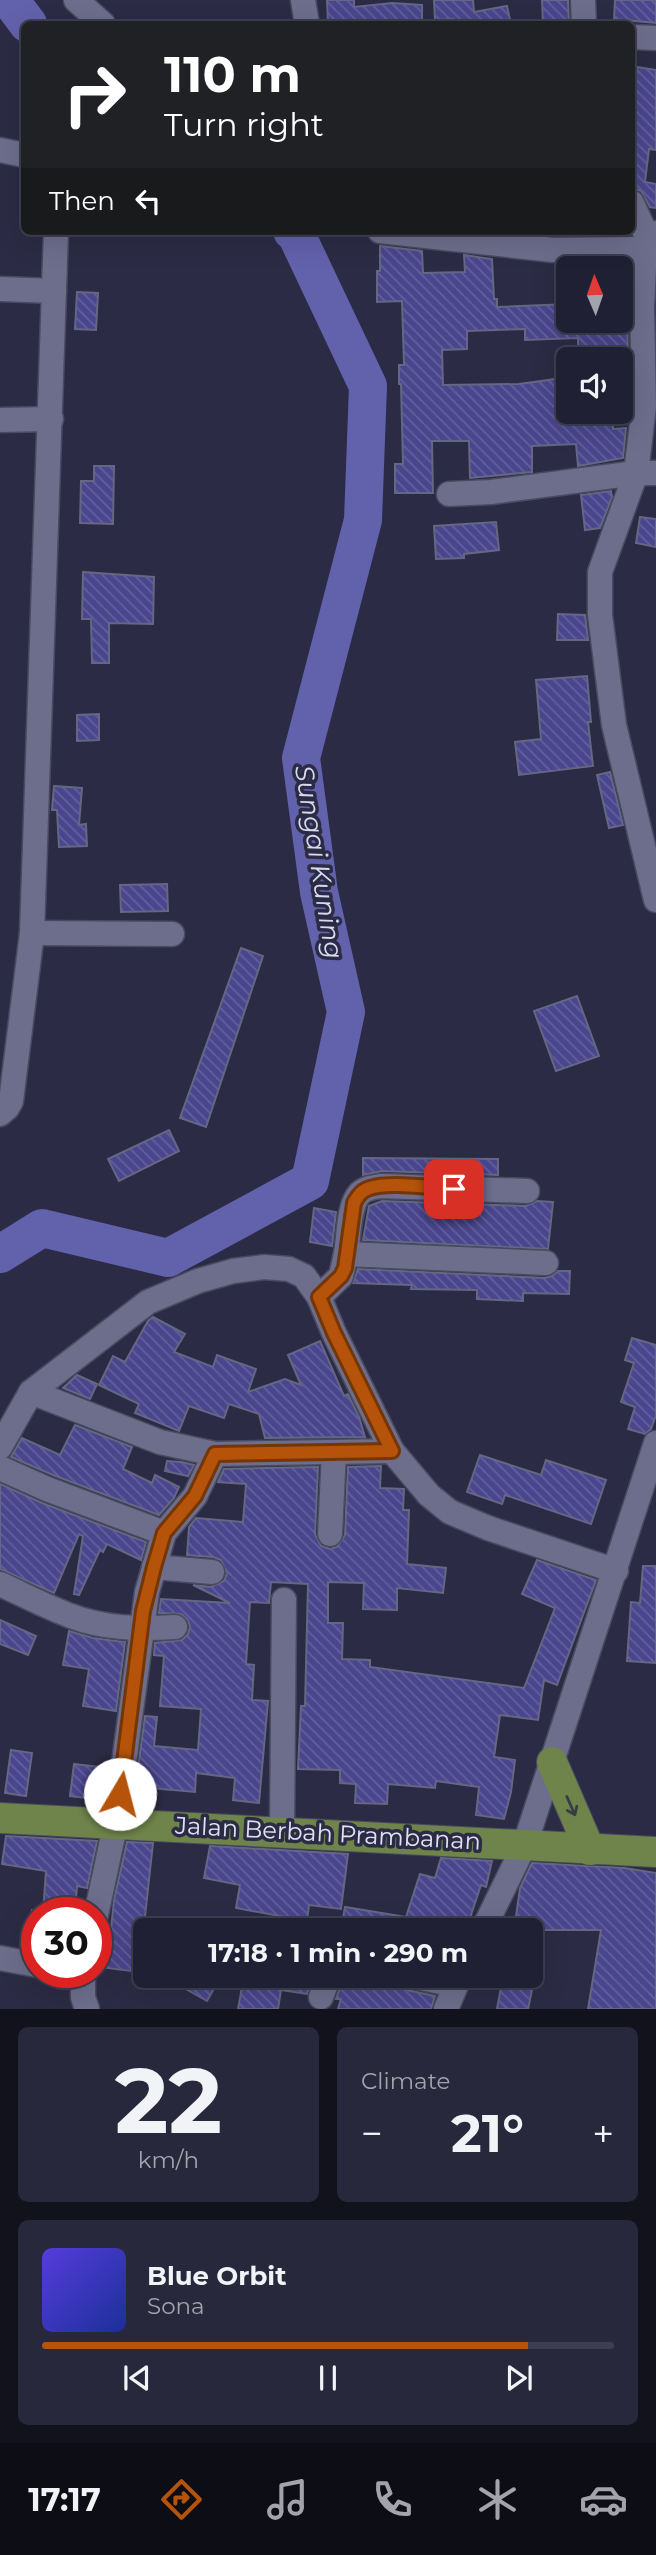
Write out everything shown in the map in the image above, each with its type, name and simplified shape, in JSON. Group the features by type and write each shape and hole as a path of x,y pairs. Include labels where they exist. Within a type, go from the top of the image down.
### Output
{"main road":[{"path":"552,1762 590,1850"},
{"name":"Jalan Berbah Prambanan","path":"0,1818 656,1852"}],"street":[{"path":"76,0 100,21"},
{"path":"303,0 306,21"},
{"path":"583,0 584,21"},
{"path":"635,37 656,38"},
{"path":"0,150 21,154"},
{"path":"635,210 650,241 642,307 646,473 600,572 600,615 614,725 656,900"},
{"path":"0,1114 11,1101 32,933 56,235"},
{"path":"418,235 553,250 650,241"},
{"path":"0,289 54,291"},
{"path":"0,420 51,419"},
{"path":"449,494 491,492 646,473"},
{"path":"32,933 172,934"},
{"path":"319,1297 341,1276 354,1203 359,1194 367,1189 381,1186 527,1191"},
{"path":"346,1254 546,1263"},
{"path":"0,1447 32,1392 148,1302 198,1281 233,1271 264,1267 289,1269 304,1276 319,1297 392,1451 429,1495 450,1512 488,1528 616,1571"},
{"path":"32,1392 160,1442 215,1454 392,1451"},
{"path":"489,1918 525,1844 656,1443"},
{"path":"330,1534 334,1452"},
{"path":"100,1897 116,1822 147,1592 164,1533 195,1496 215,1454"},
{"path":"0,1468 47,1489 164,1533"},
{"path":"154,1567 212,1572"},
{"path":"0,1584 73,1617 109,1626 175,1628"},
{"path":"282,1831 284,1600"},
{"path":"0,1958 21,1962"},
{"path":"80,1988 87,2009"},
{"path":"446,2009 455,1988"}],"building":[{"path":"327,0 354,0 354,7 392,3 422,5 422,21 328,21"},
{"path":"434,0 473,0 474,12 507,6 510,21 453,19 435,20"},
{"path":"542,0 568,0 569,21 543,21"},
{"path":"615,0 656,0 656,23 614,19"},
{"path":"637,67 656,70 656,150 649,149 645,182 656,184 656,208 650,207 641,191 635,189"},
{"path":"380,246 422,251 423,273 465,272 464,255 492,259 494,299 497,299 497,307 556,305 556,333 627,333 628,347 578,347 578,338 525,340 525,329 467,331 467,349 442,350 443,385 519,384 556,379 556,424 613,424 613,429 626,428 623,458 578,466 576,444 532,446 532,472 470,478 469,441 432,441 433,493 395,493 395,464 403,464 399,384 399,365 404,365 402,301 377,302 377,271 380,271"},
{"path":"77,292 98,293 96,330 75,329"},
{"path":"94,466 114,466 113,524 80,523 81,481 94,481"},
{"path":"611,491 612,497 600,528 585,530 581,495"},
{"path":"640,517 656,519 656,547 636,543"},
{"path":"496,522 499,550 464,554 464,558 436,559 434,526"},
{"path":"83,572 154,577 153,624 109,623 109,663 92,663 91,619 82,619"},
{"path":"558,614 585,615 588,640 557,640"},
{"path":"587,676 593,766 519,775 515,742 541,739 536,680"},
{"path":"99,714 99,740 77,741 77,715"},
{"path":"610,772 623,825 609,828 597,775"},
{"path":"54,786 82,788 79,825 86,824 87,846 59,847 57,810 52,810"},
{"path":"167,884 168,911 121,912 120,885"},
{"path":"241,948 263,956 206,1127 180,1118"},
{"path":"577,996 599,1056 556,1071 534,1011"},
{"path":"169,1130 179,1151 119,1181 108,1159"},
{"path":"363,1158 498,1159 498,1175 382,1171 363,1175"},
{"path":"382,1201 526,1206 537,1201 553,1202 548,1249 363,1240 369,1206"},
{"path":"314,1208 336,1212 332,1246 310,1242"},
{"path":"358,1269 545,1278 558,1271 570,1271 569,1294 523,1293 523,1301 477,1299 477,1290 411,1289 412,1285 353,1283"},
{"path":"153,1317 185,1334 174,1352 213,1367 217,1355 256,1369 248,1392 285,1379 301,1385 288,1355 320,1341 344,1396 348,1394 359,1417 365,1437 265,1438 259,1414 229,1404 224,1418 189,1406 179,1431 135,1413 139,1404 99,1385 113,1356 125,1362 148,1321"},
{"path":"632,1338 656,1345 656,1415 651,1429 645,1434 628,1429 635,1407 621,1402 634,1363 625,1360"},
{"path":"77,1375 97,1384 90,1399 63,1388"},
{"path":"75,1425 132,1447 123,1469 152,1483 155,1475 179,1487 174,1498 159,1515 11,1457 22,1438 60,1455"},
{"path":"480,1455 541,1475 546,1460 606,1480 591,1524 505,1495 502,1504 467,1492"},
{"path":"167,1461 194,1465 188,1476 165,1471"},
{"path":"381,1466 380,1488 404,1489 403,1510 409,1510 407,1564 446,1568 443,1593 397,1588 397,1610 363,1609 364,1583 328,1582 328,1623 343,1623 342,1659 370,1660 370,1667 524,1688 555,1608 522,1594 537,1560 596,1580 557,1685 544,1680 538,1720 500,1715 494,1757 515,1760 504,1819 476,1815 479,1787 436,1781 435,1788 388,1784 387,1804 355,1803 356,1784 340,1783 340,1770 298,1769 301,1706 305,1706 308,1584 271,1582 269,1603 250,1602 246,1664 254,1665 252,1700 268,1701 259,1803 233,1800 235,1778 196,1773 195,1792 150,1788 149,1793 135,1791 145,1716 157,1717 154,1746 198,1750 201,1709 160,1706 164,1656 154,1655 155,1643 182,1640 190,1627 188,1620 181,1614 159,1613 161,1599 230,1603 193,1585 211,1587 224,1581 227,1573 221,1560 187,1555 189,1527 196,1518 243,1522 246,1484 218,1482 224,1469 318,1467 315,1534 321,1546 330,1549 337,1547 345,1535 348,1467"},
{"path":"0,1484 42,1503 146,1542 141,1560 107,1544 103,1552 100,1550 79,1595 74,1594 83,1536 79,1534 54,1593 0,1569"},
{"path":"643,1566 656,1566 656,1663 627,1661 631,1602 640,1603"},
{"path":"0,1620 36,1636 28,1655 0,1644"},
{"path":"69,1631 93,1638 125,1642 116,1711 83,1706 89,1669 63,1665"},
{"path":"11,1750 32,1753 26,1796 5,1793"},
{"path":"74,1764 108,1768 104,1800 70,1796"},
{"path":"6,1836 97,1841 87,1888 77,1886 76,1897 44,1897 46,1871 2,1864"},
{"path":"127,1842 153,1843 145,1918 133,1918 133,1971 112,1969 114,1900"},
{"path":"210,1846 348,1854 341,1909 309,1905 307,1918 291,1918 236,1908 240,1885 204,1878"},
{"path":"441,1858 492,1861 486,1887 481,1885 470,1918 343,1918 345,1907 406,1917 420,1874 435,1878"},
{"path":"532,1863 624,1868 656,1873 656,2009 588,2009 601,1930 543,1930 543,1918 516,1918 520,1888"},
{"path":"184,1988 214,1988 207,2001"},
{"path":"242,1988 309,1988 307,1994 281,1990 278,2009 238,2009"},
{"path":"340,1988 403,1988 435,1996 431,2009 338,2009 341,1999 336,1999"},
{"path":"501,1988 532,1988 528,2009 497,2009"}],"waterway":[{"name":"Sungai Kuning","path":"10,0 26,21"},
{"name":"Sungai Kuning","path":"0,1254 42,1228 168,1258 310,1181 346,1012 319,892 301,758 363,520 368,386 296,235"}],"route":[{"path":"120,1794 143,1611 164,1533 195,1496 215,1454 392,1451 319,1297 341,1276 345,1268 354,1203 359,1194 381,1186 454,1189"}]}
